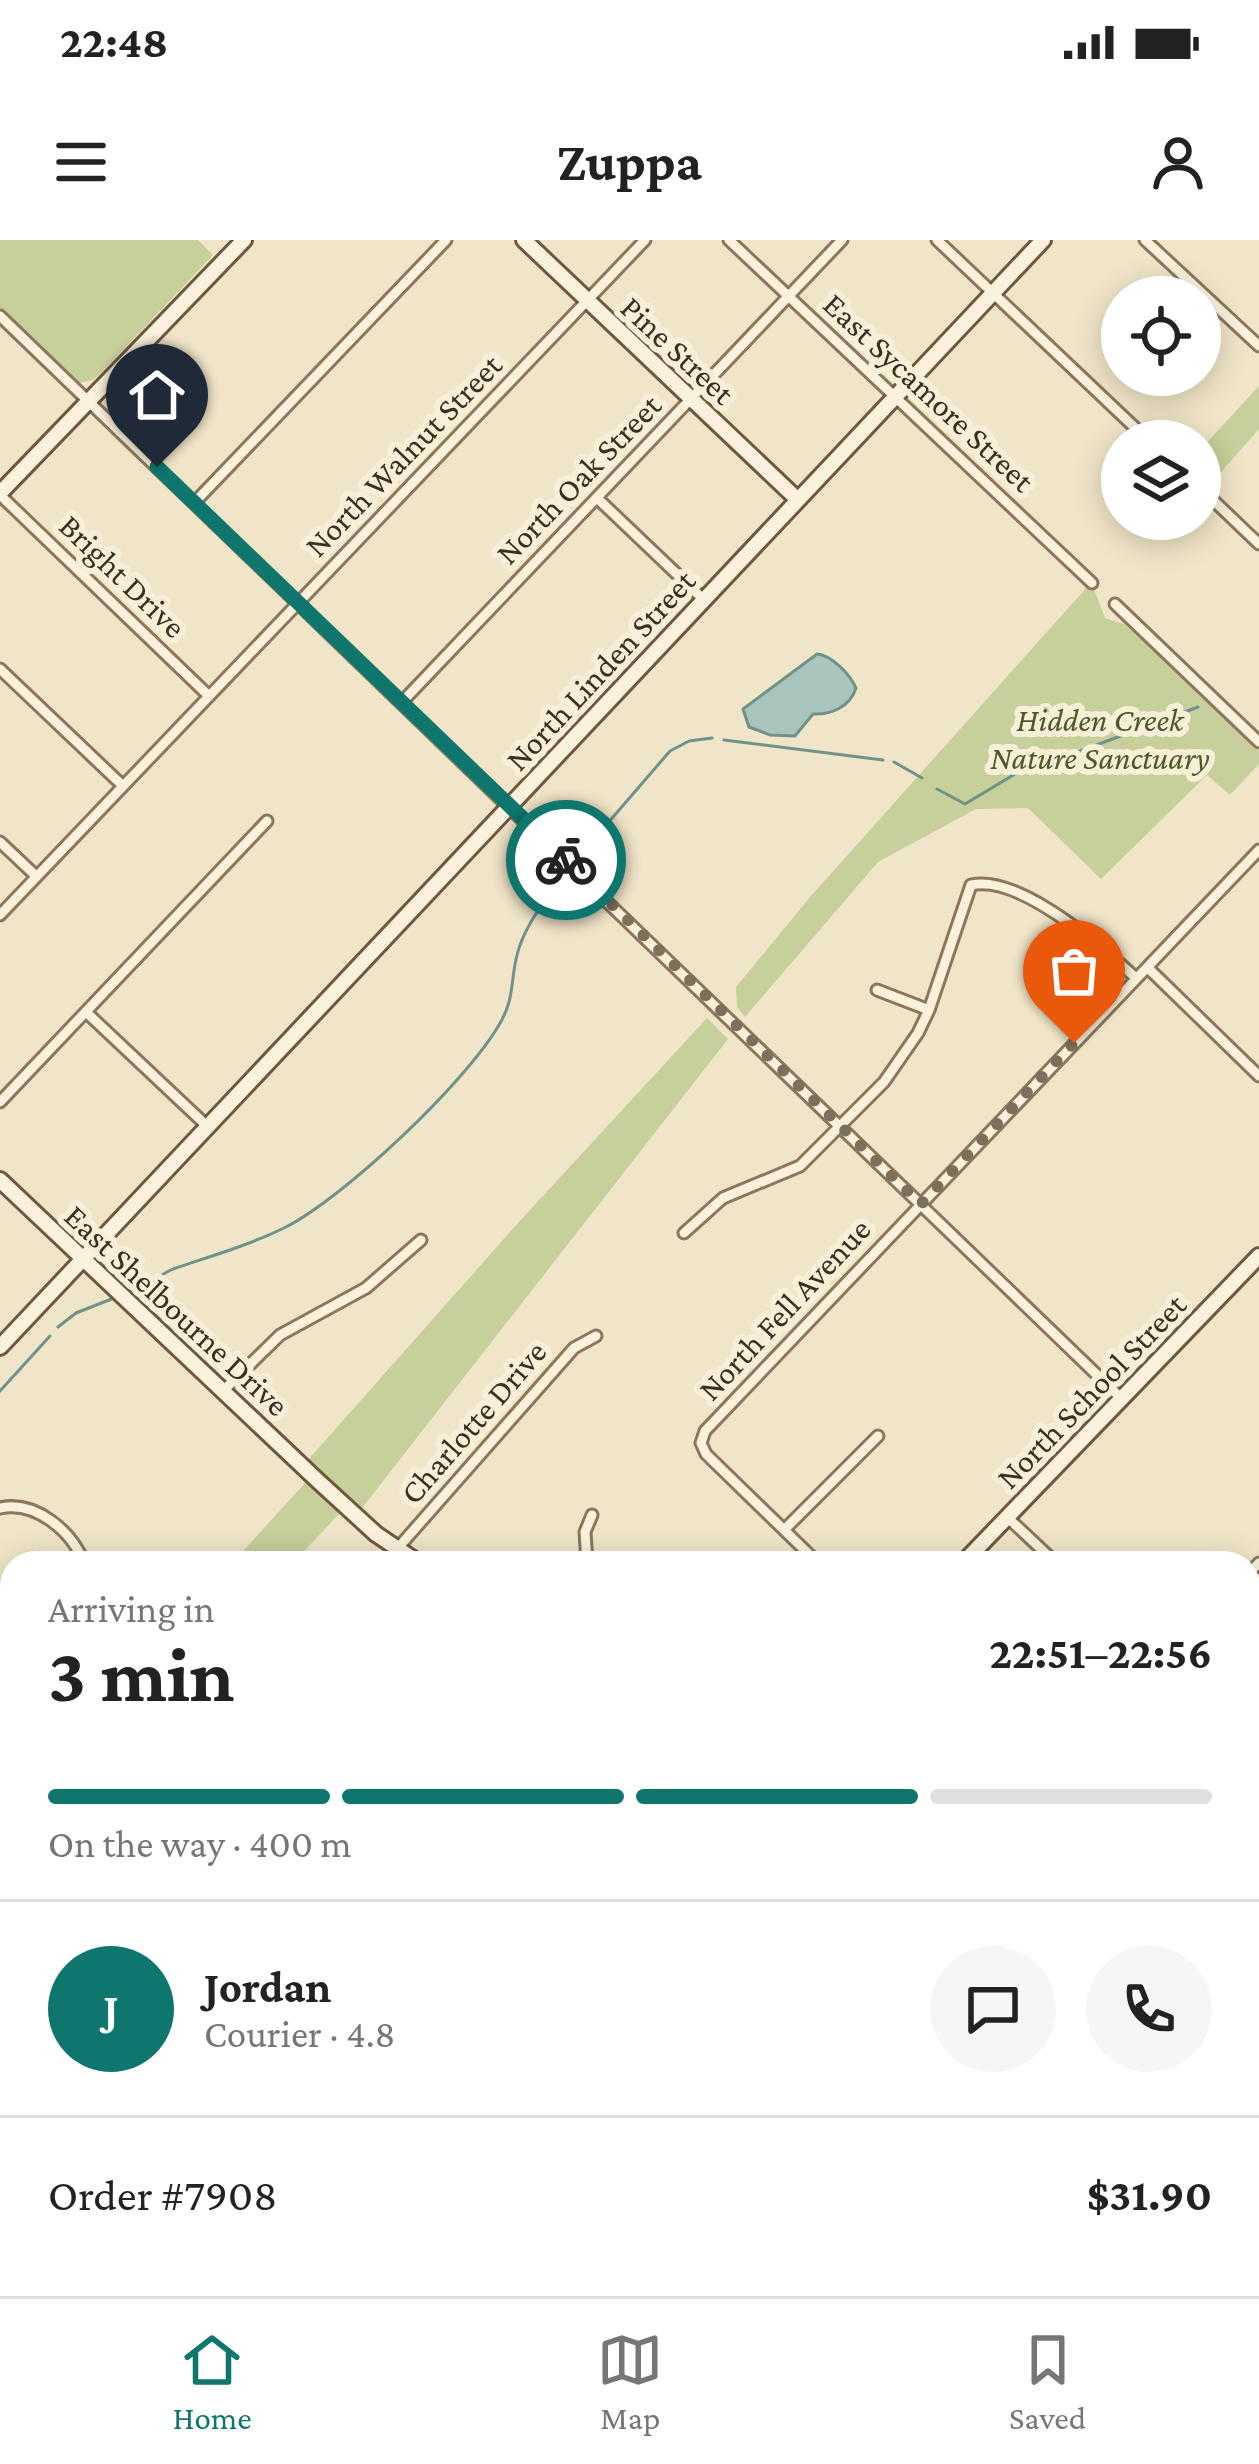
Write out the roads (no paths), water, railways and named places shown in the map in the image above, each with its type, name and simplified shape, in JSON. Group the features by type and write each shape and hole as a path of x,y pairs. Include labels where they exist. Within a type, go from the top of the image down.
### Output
{"main road":[{"path":"0,494 244,240"},
{"name":"Pine Street","path":"524,240 797,499"},
{"name":"North Linden Street","path":"0,1347 1043,240"},
{"name":"East Shelbourne Drive","path":"0,1180 316,1480 397,1550"},
{"name":"North School Street","path":"974,1551 1259,1256"}],"street":[{"path":"194,503 446,240"},
{"name":"North Walnut Street","path":"0,915 645,240"},
{"name":"East Sycamore Street","path":"729,240 1092,583"},
{"name":"North Oak Street","path":"402,702 842,240"},
{"path":"937,240 1127,420"},
{"path":"1145,240 1259,346"},
{"path":"0,316 1121,1400"},
{"name":"Bright Drive","path":"0,494 209,696"},
{"path":"597,498 703,599"},
{"path":"1221,508 1259,544"},
{"path":"1115,604 1259,742"},
{"path":"0,669 123,786"},
{"path":"0,1102 267,821"},
{"path":"0,842 36,876"},
{"name":"North Fell Avenue","path":"784,1530 706,1454 701,1442 705,1431 1259,850"},
{"path":"684,1232 723,1198 800,1166 901,1059 929,1010 968,888 978,882 1027,898 1056,914 1136,978"},
{"path":"1148,968 1259,1076"},
{"path":"878,990 929,1010"},
{"path":"86,1012 207,1126"},
{"path":"224,1390 280,1335 366,1288 422,1240"},
{"name":"Charlotte Drive","path":"397,1550 574,1348 596,1336"},
{"path":"806,1551 784,1530 878,1436"},
{"path":"0,1508 29,1507 79,1551"},
{"path":"587,1551 592,1515"},
{"path":"1007,1517 1043,1551"}],"water":[{"path":"817,654 834,662 856,688 845,705 813,714 795,736 770,735 749,727 743,709"}],"waterway":[{"path":"937,789 965,804 1035,762 1067,756 1198,707"},
{"path":"582,853 670,751 689,741 712,738"},
{"path":"724,740 883,760"},
{"path":"894,762 922,778"},
{"path":"141,1286 173,1269 286,1227 340,1191 402,1136 460,1077 499,1025 510,998 520,944 562,875"},
{"path":"58,1327 76,1313 114,1298"},
{"path":"0,1391 50,1336"}],"park label":[{"name":"Hidden Creek Nature Sanctuary","path":"1100,738"}]}
